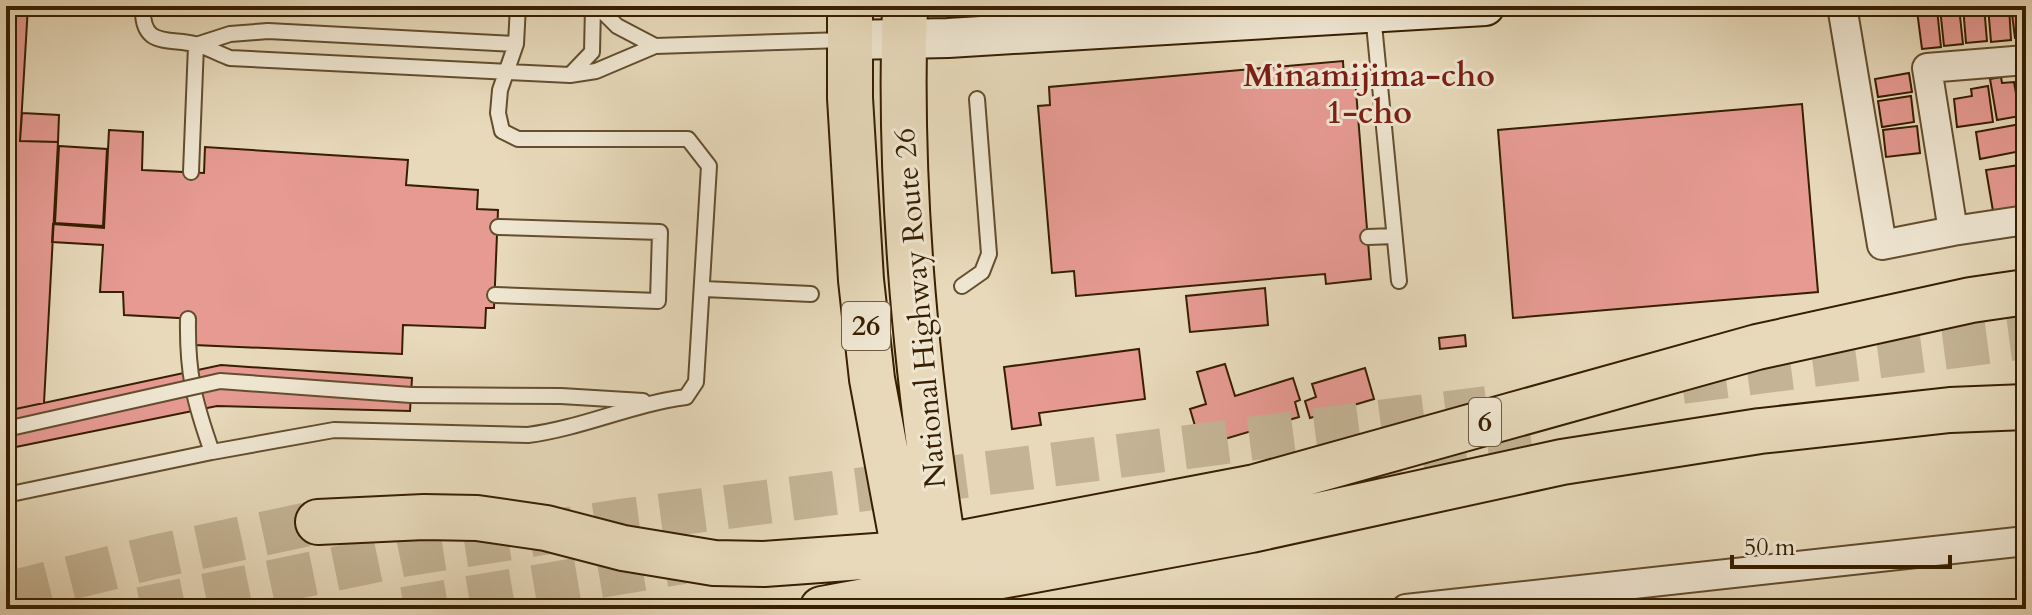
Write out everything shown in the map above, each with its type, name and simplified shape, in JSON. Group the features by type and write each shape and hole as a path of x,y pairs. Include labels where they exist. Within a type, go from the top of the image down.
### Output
{"highway":[{"name":"National Highway Route 26","path":"849,23 861,280 872,379 930,583"},
{"name":"National Highway Route 26","path":"905,23 907,213 921,394 930,583"},
{"name":"6","path":"930,583 1255,487 1757,347 1971,300 2026,292"},
{"name":"6","path":"930,583 1251,530 1562,462 1760,431 1950,410 2026,407"},
{"path":"318,522 477,518 546,528 623,548 714,563 764,564 930,583"},
{"path":"822,609 930,583"}],"street":[{"path":"849,23 1373,14 1485,6"},
{"path":"1842,6 1882,245 2026,220"},
{"path":"1953,231 1927,68 2026,60"},
{"path":"1406,609 2026,541"}],"lane":[{"path":"143,6 146,28 157,40 196,45 230,58 570,75 596,71 655,46 849,23"},
{"path":"6,429 220,381 411,395 561,396 652,401 686,397 696,382 709,166 688,139 518,139 502,131 498,113 505,71 516,44 518,6"},
{"path":"595,6 617,26 655,46"},
{"path":"570,75 592,52 595,6"},
{"path":"1373,14 1399,281"},
{"path":"196,45 230,34 268,31 516,44"},
{"path":"191,172 196,45"},
{"path":"962,286 982,272 989,254 977,99"},
{"path":"495,295 658,301 660,232 498,227"},
{"path":"1368,237 1394,236"},
{"path":"704,289 811,294"},
{"path":"188,319 187,362 192,393 212,452"},
{"path":"6,495 334,430 528,435 558,431 652,401"}],"building":[{"path":"6,6 28,6 20,141 58,142 44,403 6,411"},
{"path":"1963,6 1984,6 1987,41 1966,43"},
{"path":"1988,6 2009,6 2011,40 1991,42"},
{"path":"2011,6 2026,6 2026,37 2015,38"},
{"path":"1959,7 1963,44 1944,46 1940,8"},
{"path":"1937,9 1941,47 1922,49 1917,11"},
{"path":"1343,61 1344,79 1355,78 1371,279 1326,284 1325,274 1076,296 1074,271 1052,273 1038,106 1050,105 1049,87"},
{"path":"1909,73 1912,92 1878,97 1875,79"},
{"path":"2001,77 2002,83 2014,82 2020,116 1997,120 1990,79"},
{"path":"2026,82 2026,118 2024,119 2019,83"},
{"path":"1988,86 1993,122 1957,127 1954,99 1972,96 1971,89"},
{"path":"1911,96 1914,122 1882,127 1878,101"},
{"path":"1802,104 1818,292 1513,318 1498,130"},
{"path":"22,113 59,115 58,142 20,141"},
{"path":"2026,123 2026,150 1980,159 1976,132"},
{"path":"1917,126 1920,153 1886,157 1883,130"},
{"path":"109,130 143,132 142,170 204,173 205,147 408,160 406,185 478,190 477,209 498,210 494,308 486,308 485,328 403,325 402,354 194,345 196,319 124,315 123,292 100,292 103,245 52,242 53,224 104,228"},
{"path":"59,146 107,149 103,226 55,223"},
{"path":"2026,164 2026,206 1993,211 1986,170"},
{"path":"1265,288 1268,325 1190,332 1186,296"},
{"path":"1465,335 1466,346 1440,349 1439,338"},
{"path":"1139,349 1145,399 1039,413 1041,425 1012,429 1004,367"},
{"path":"1225,364 1235,396 1293,378 1300,400 1295,402 1299,417 1201,446 1190,409 1206,404 1197,372"},
{"path":"221,365 412,378 410,411 217,406 6,449 6,411"},
{"path":"1365,368 1374,399 1310,418 1305,401 1316,397 1312,384"}],"tunnel":[{"path":"1682,382 2026,337"},
{"path":"141,609 402,555 627,520 1487,408"},
{"path":"1358,473 1551,447"},
{"path":"6,594 154,557 318,522"},
{"path":"404,609 683,562"}],"district":[{"name":"Minamijima-cho 1-cho","path":"1369,94"}]}
